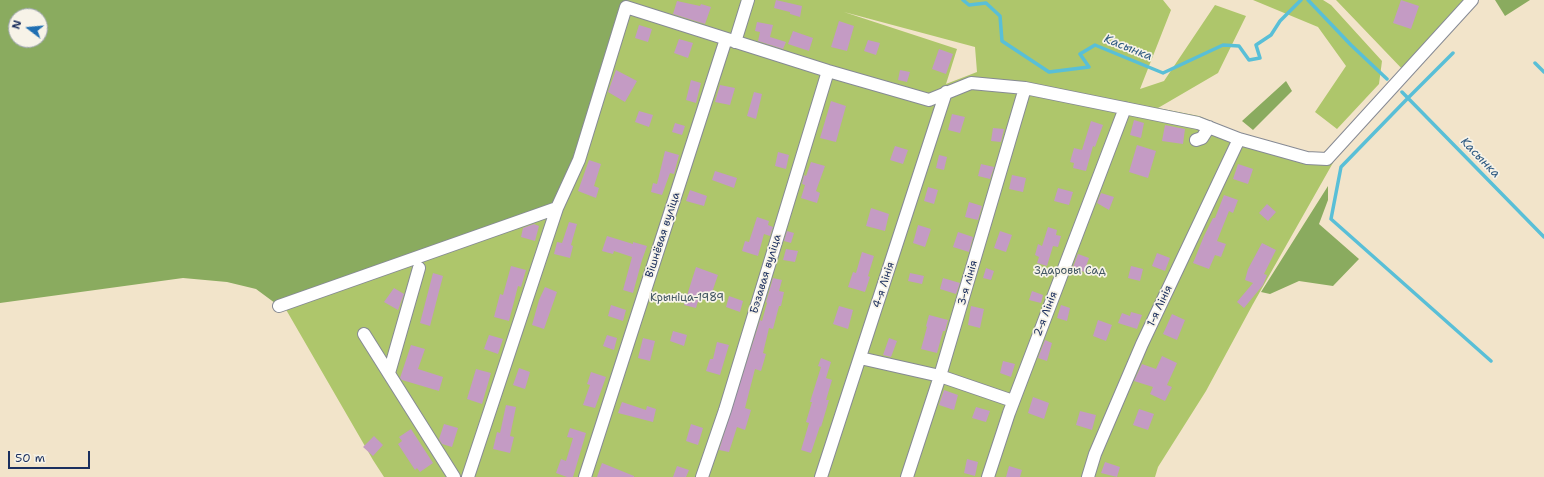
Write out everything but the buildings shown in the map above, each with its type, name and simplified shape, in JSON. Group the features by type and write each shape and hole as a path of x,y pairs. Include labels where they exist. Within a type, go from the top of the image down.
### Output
{"street":[{"name":"Вішнёвая вуліца","path":"585,477 731,40 748,0"},
{"path":"468,477 557,208 579,160 626,7 828,71 929,100 971,83 1025,88 1198,123 1239,139 1307,158 1327,159 1472,0"},
{"name":"Бэзавая вуліца","path":"702,477 725,410 828,71"},
{"name":"3-я лінія","path":"907,477 940,376 1025,88"},
{"name":"4-я Лінія","path":"822,477 946,92"},
{"name":"2-я Лінія","path":"988,477 1013,402 1125,108"},
{"path":"1196,140 1202,138 1209,127"},
{"name":"1-я Лінія","path":"1088,477 1095,454 1142,344 1239,139"},
{"path":"813,477 896,224 913,196"},
{"path":"279,306 557,208"},
{"path":"389,373 419,268"},
{"path":"364,334 454,477"},
{"path":"860,358 940,376 1013,402"}],"green space":[{"path":"0,0 626,0 626,7 557,208 279,306 256,289 227,282 183,278 0,303"},
{"path":"620,0 1163,0 1171,10 1140,89 1164,81 1215,5 1246,16 1218,73 1158,108 1199,116 1252,138 1334,161 1253,304 1206,391 1158,467 1155,477 384,477 277,294","holes":["844,12 975,47 977,72 946,84 957,49"]},
{"path":"1253,0 1323,0 1331,5 1382,61 1379,84 1337,129 1315,112 1346,66 1318,27"},
{"path":"1336,0 1472,0 1406,73"},
{"path":"1495,0 1530,0 1505,16"},
{"path":"1286,81 1292,91 1253,130 1242,121"},
{"path":"1328,186 1328,200 1319,224 1359,259 1333,286 1299,281 1270,294 1261,292"}],"waterway":[{"name":"Касынка","path":"963,0 969,5 986,3 1000,16 1002,41 1049,72 1089,67 1080,54 1095,45 1163,73 1223,45 1239,46 1249,60 1260,58 1256,45 1271,35 1280,21 1301,0"},
{"name":"Касынка","path":"1308,0 1351,45 1387,79"},
{"path":"1453,53 1341,167 1331,219 1491,361"},
{"path":"1535,63 1544,72"},
{"name":"Касынка","path":"1402,92 1544,237"}],"park label":[{"name":"Здаровы Сад","path":"1070,271"},
{"name":"Крыніца-1989","path":"687,298"}]}
